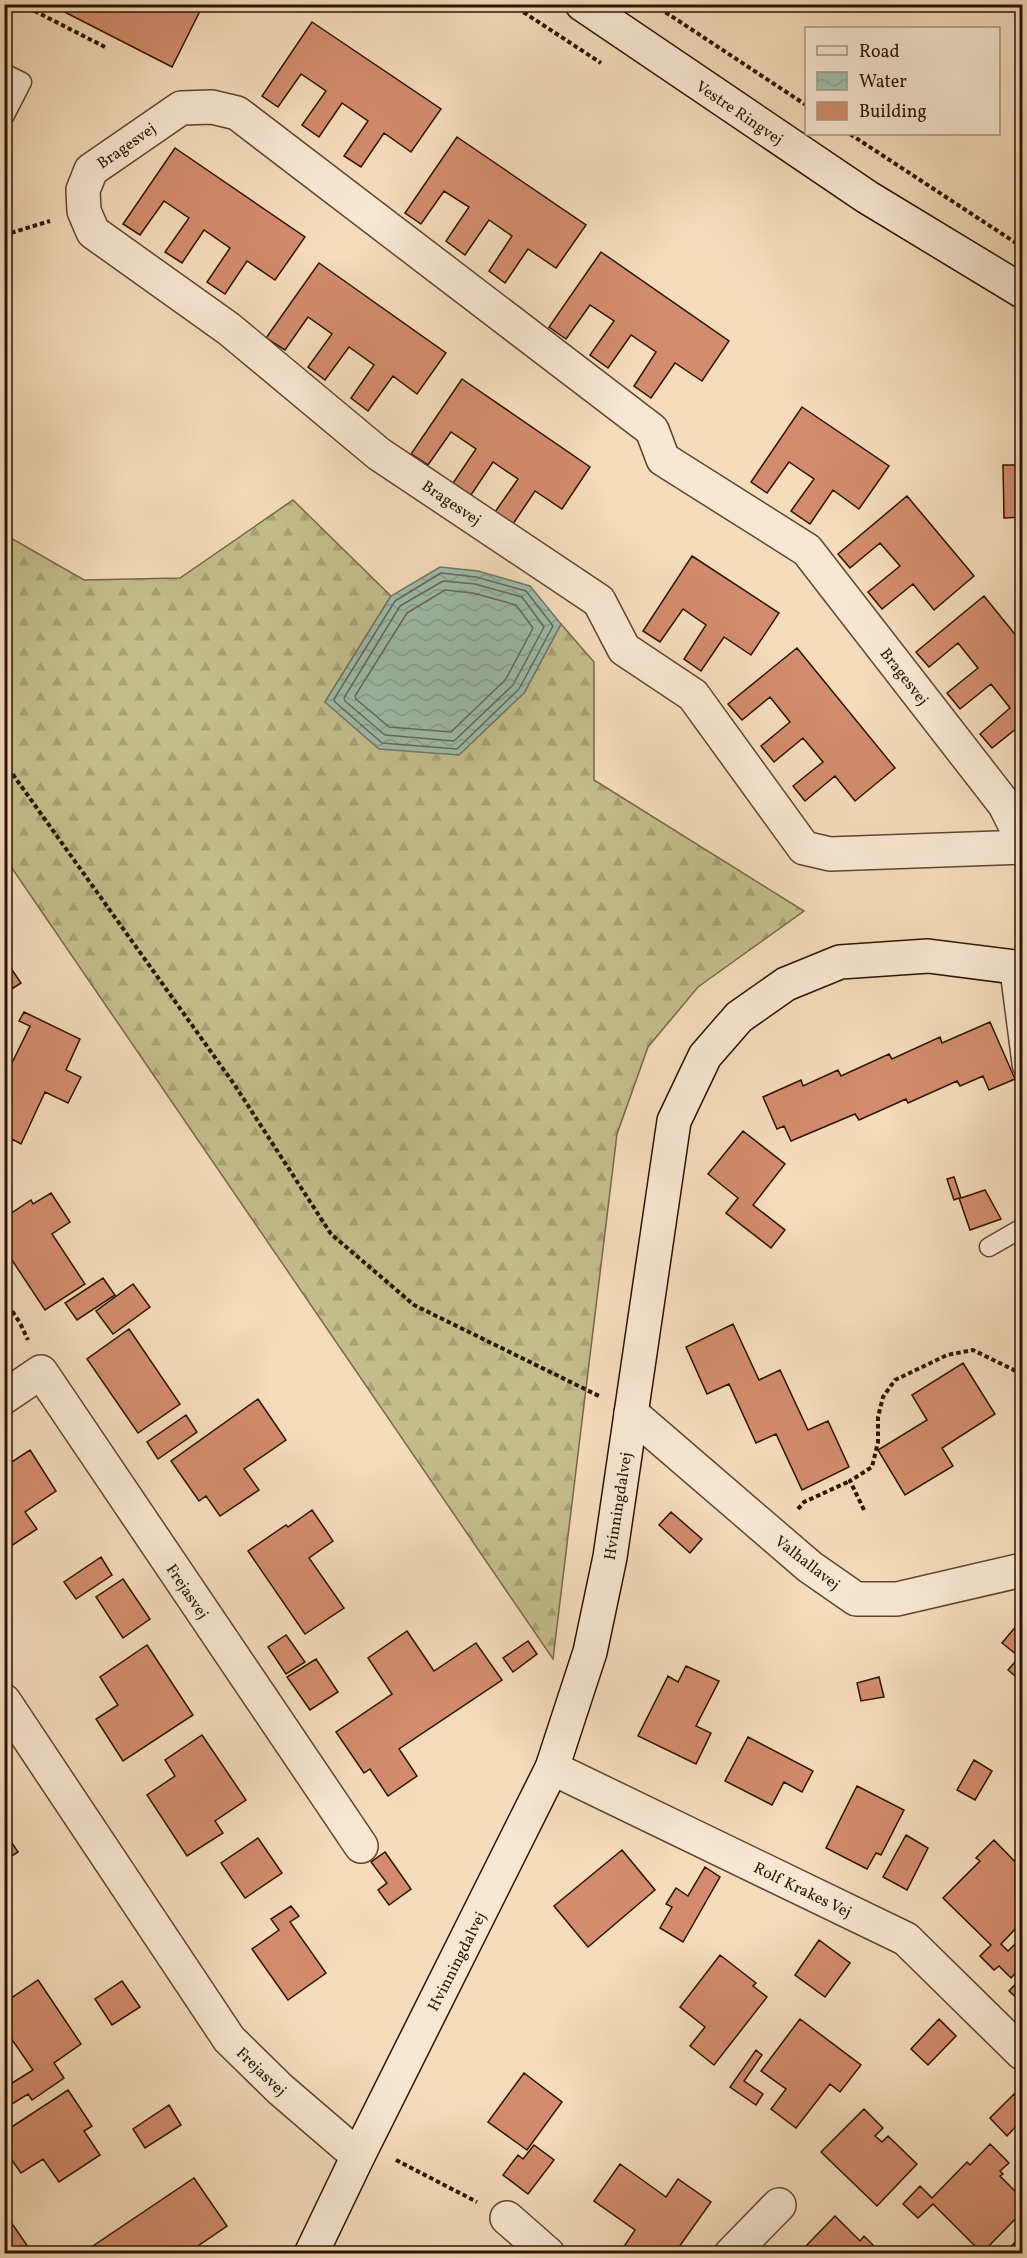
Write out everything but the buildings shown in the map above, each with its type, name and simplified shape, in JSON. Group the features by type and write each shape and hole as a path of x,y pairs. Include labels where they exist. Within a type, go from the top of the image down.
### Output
{"street":[{"name":"Vestre Ringvej","path":"582,4 867,197 1023,291"},
{"name":"Bragesvej","path":"1023,838 1005,805 807,550 663,459 652,430 237,112 212,107 181,108 91,170 83,190 84,211 93,232 229,329 379,454 599,601 624,649 693,695 804,848 830,854 1023,847"},
{"name":"Hvinningdalvej","path":"311,2253 552,1768 590,1652 610,1557 674,1121 705,1056 739,1017 786,984 840,962 928,956 1016,968"},
{"path":"4,1397 40,1372"},
{"name":"Frejasvej","path":"40,1372 361,1846"},
{"name":"Valhallavej","path":"632,1413 810,1567 856,1599 897,1599 1023,1570"},
{"name":"Frejasvej","path":"4,1701 230,2039 280,2089 358,2156"},
{"name":"Rolf Krakes Vej","path":"552,1768 906,1939 1023,2053"},
{"path":"730,2253 779,2205"},
{"path":"507,2218 548,2253"}],"lane":[{"path":"4,73 22,82 4,117"},
{"path":"1016,968 1023,1067"},
{"path":"989,1247 1023,1228"}],"path":[{"path":"21,4 105,47"},
{"path":"653,4 805,104"},
{"path":"852,135 1023,247"},
{"path":"4,235 84,211"},
{"path":"4,762 234,1084 331,1234 414,1305 632,1413"},
{"path":"4,1299 20,1323 40,1372"},
{"path":"772,1534 804,1502 850,1482 872,1467 878,1442 878,1417 883,1397 895,1380 947,1354 973,1350 1023,1374"},
{"path":"850,1482 864,1510"},
{"path":"358,2156 393,2158 507,2218"}],"green space":[{"path":"293,500 391,596 325,702 524,693 561,624 594,662 594,780 804,911 698,987 648,1047 617,1134 553,1659 5,858 4,534 84,580 180,578"}],"water":[{"path":"440,567 478,571 530,586 561,624 524,693 459,755 379,749 325,702 391,596"}]}
